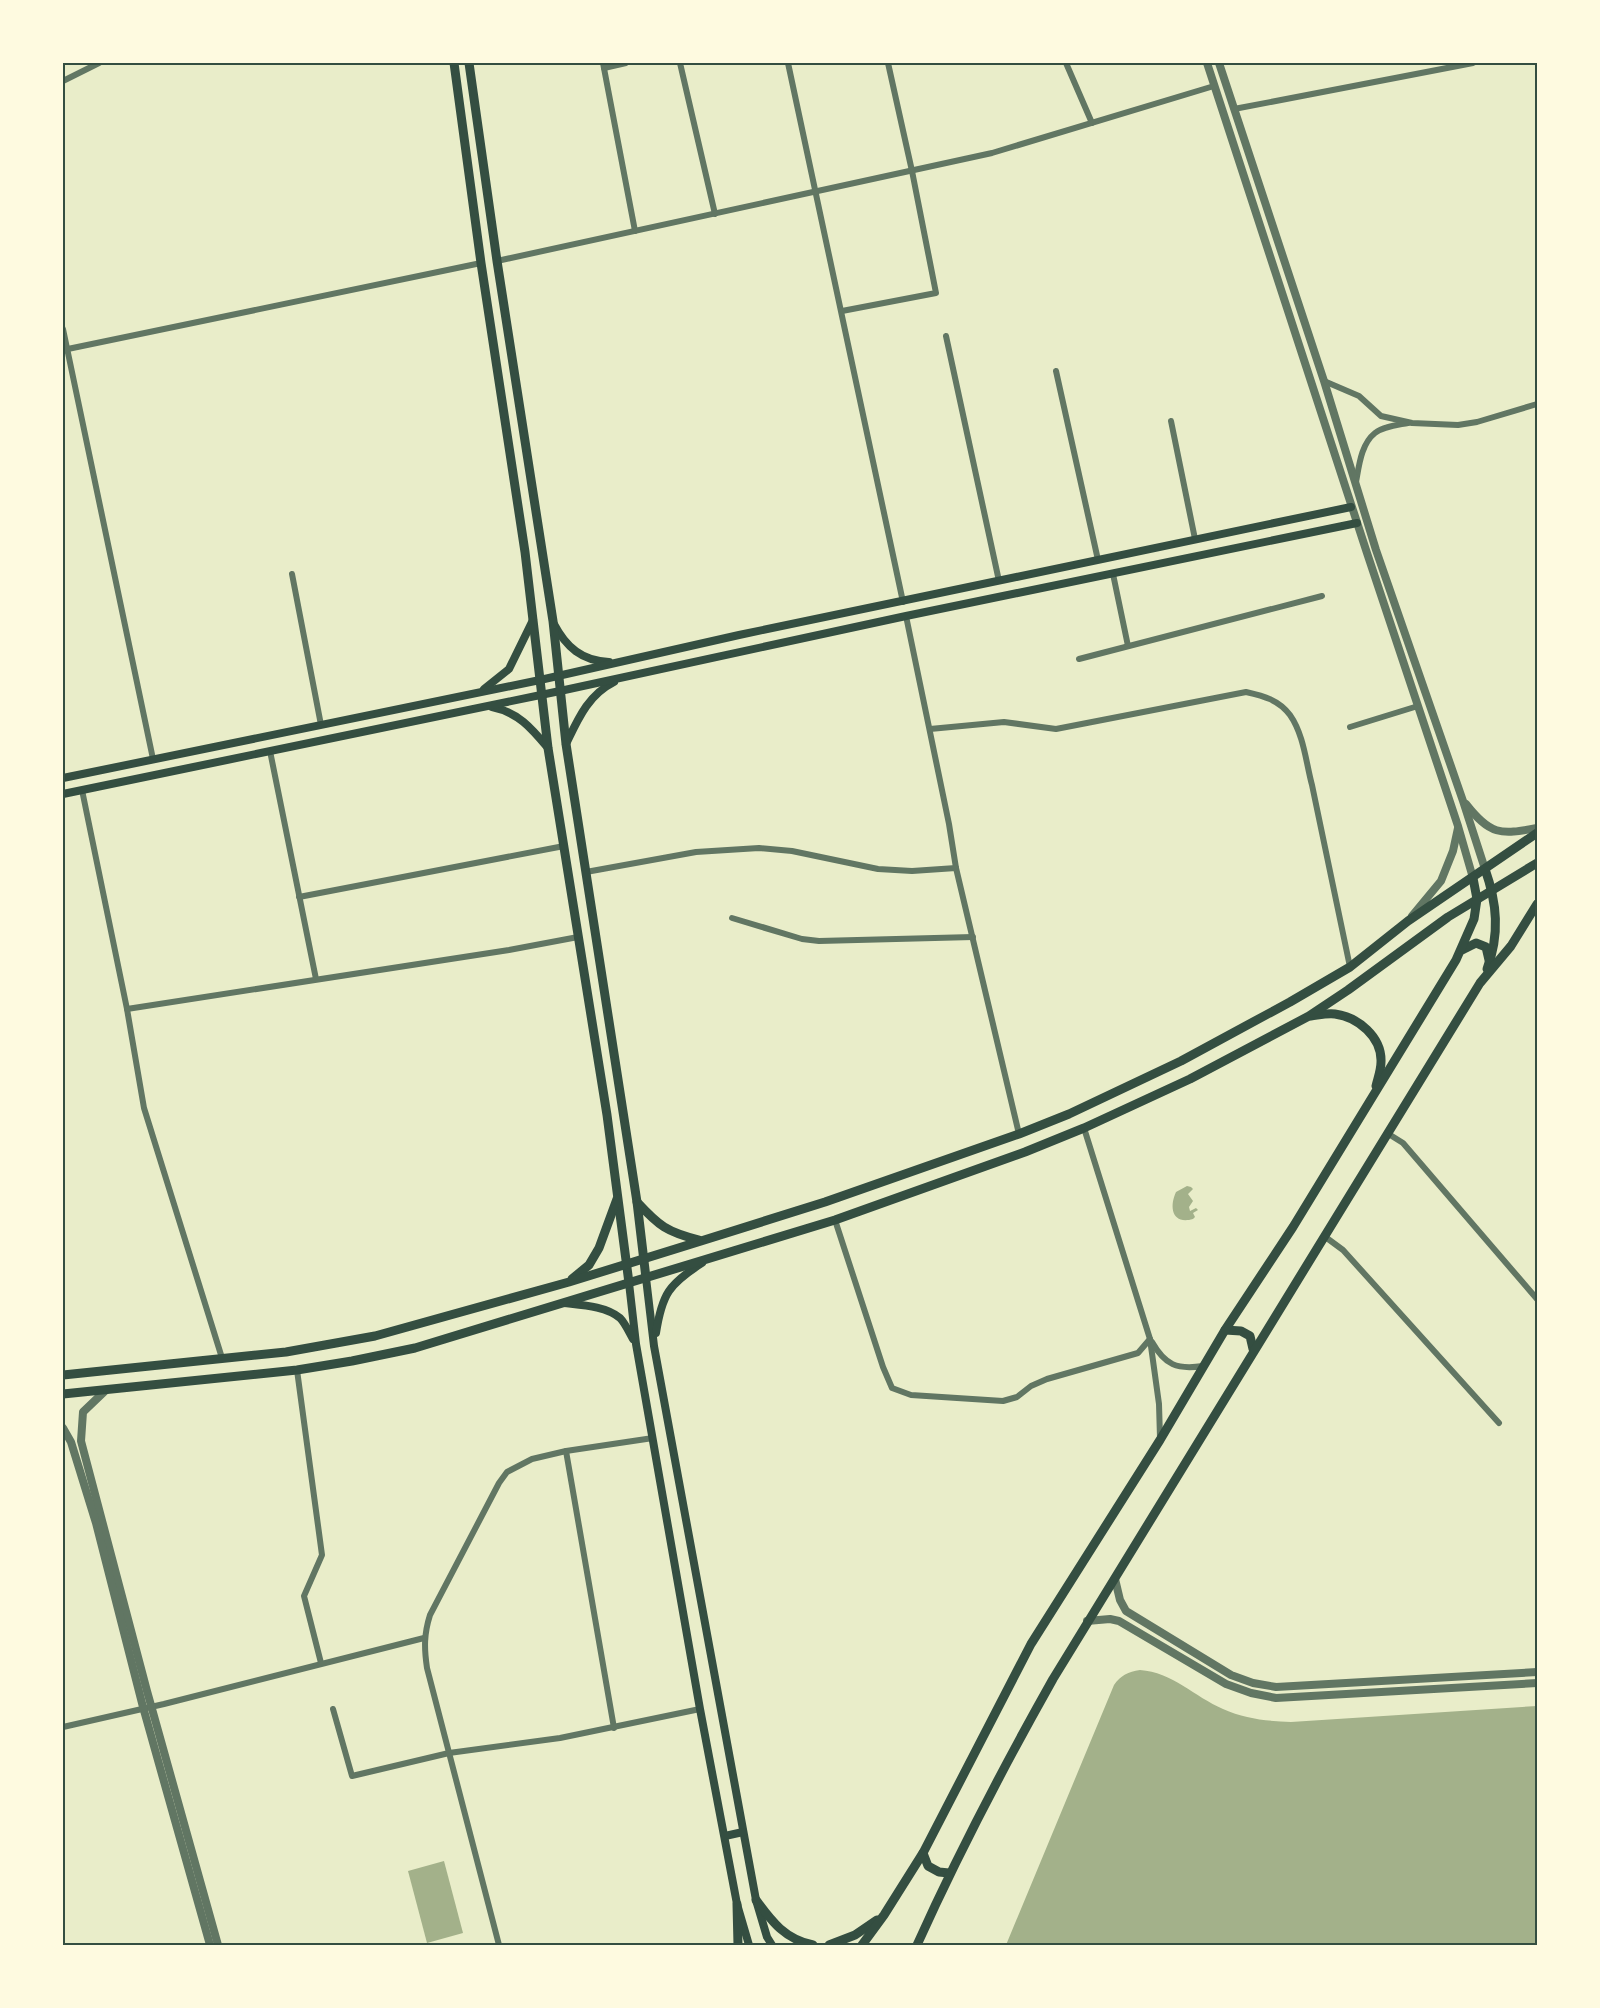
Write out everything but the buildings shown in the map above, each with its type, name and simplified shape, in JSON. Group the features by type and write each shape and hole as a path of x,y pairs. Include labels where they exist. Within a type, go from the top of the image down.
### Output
{"main road":[{"path":"453,63 525,552 548,748 607,1115 636,1344 700,1709 737,1905 749,1945"},
{"path":"470,63 497,261 553,621 566,744 637,1202 654,1346 756,1900 767,1937 772,1945"},
{"path":"63,778 621,663 1352,507"},
{"path":"63,794 1357,522"},
{"path":"525,552 541,547"},
{"path":"482,691 508,669 534,620"},
{"path":"553,621 560,635 576,653 598,662 621,663"},
{"path":"566,744 582,711 595,694 605,686 625,677"},
{"path":"486,705 509,711 520,718 548,748"},
{"path":"63,1375 286,1352 375,1336 569,1282 701,1241 825,1202 1019,1134 1069,1114 1181,1061 1290,1002 1350,966 1408,921 1537,833"},
{"path":"63,1394 297,1370 415,1348 835,1220 1025,1152 1084,1128 1190,1079 1309,1016 1439,923 1537,862"},
{"path":"917,1945 1004,1765 1087,1621 1485,975 1490,963 1496,932 1493,890 1485,869"},
{"path":"862,1945 884,1915 922,1853 1031,1644 1160,1440 1203,1366 1293,1227 1462,950 1474,919 1477,899 1473,878"},
{"path":"1485,975 1511,946 1537,904"},
{"path":"1381,942 1393,957"},
{"path":"1462,950 1476,943 1486,947 1490,963"},
{"path":"1309,1016 1335,1014 1357,1022 1372,1035 1382,1060 1372,1099"},
{"path":"607,1115 623,1112"},
{"path":"896,1177 903,1196"},
{"path":"569,1282 589,1265 599,1248 618,1197"},
{"path":"637,1202 663,1228 701,1241"},
{"path":"654,1346 659,1315 666,1293 681,1276 706,1260"},
{"path":"564,1303 585,1305 620,1318 636,1344"},
{"path":"1226,1330 1241,1331 1250,1336 1253,1349"},
{"path":"725,1836 743,1832"},
{"path":"922,1853 928,1866 939,1872 950,1873"},
{"path":"756,1900 781,1931 792,1938 813,1945"},
{"path":"737,1905 738,1945"},
{"path":"829,1945 855,1935 884,1915"}],"street":[{"path":"63,81 99,63"},
{"path":"626,63 604,66 635,231"},
{"path":"680,63 715,214"},
{"path":"788,63 903,602"},
{"path":"842,311 936,293 888,63"},
{"path":"1065,63 1092,123"},
{"path":"1207,63 1458,826 1473,878"},
{"path":"1219,63 1324,381 1376,550 1485,869"},
{"path":"1234,109 1473,63"},
{"path":"497,261 992,153 1214,86"},
{"path":"66,349 481,263"},
{"path":"63,329 153,759"},
{"path":"946,336 999,581"},
{"path":"1056,371 1098,560"},
{"path":"1324,381 1359,396 1381,416 1412,423 1458,425 1477,422 1537,404"},
{"path":"1171,421 1195,539"},
{"path":"1356,486 1361,459 1368,442 1375,433 1385,428 1412,423"},
{"path":"292,574 321,724"},
{"path":"1113,574 1128,646"},
{"path":"1079,658 1322,596"},
{"path":"906,616 956,855 956,868 1019,1134"},
{"path":"930,729 1004,722 1056,729 1246,692 1274,700 1290,714 1301,741 1350,966"},
{"path":"1350,727 1418,706"},
{"path":"270,751 316,979"},
{"path":"82,790 127,1009 144,1108 222,1358"},
{"path":"1463,801 1478,819 1495,831 1516,832 1537,828"},
{"path":"1408,921 1441,881 1453,851 1458,826"},
{"path":"299,897 564,846"},
{"path":"586,872 696,852 750,848 792,851 878,869 912,871 956,868"},
{"path":"732,918 810,940 973,937"},
{"path":"127,1009 509,950 578,937"},
{"path":"1084,1128 1150,1339 1159,1404 1160,1440"},
{"path":"1387,1133 1403,1143 1537,1299"},
{"path":"835,1220 892,1388 911,1395 1003,1401 1017,1397 1030,1386 1047,1379 1138,1353 1150,1339"},
{"path":"1323,1236 1343,1250 1499,1423"},
{"path":"1150,1339 1159,1355 1169,1363 1191,1368 1203,1366"},
{"path":"297,1370 322,1555 304,1596 321,1663"},
{"path":"106,1390 83,1412 81,1441 147,1707 218,1945"},
{"path":"63,1428 71,1443 96,1523 210,1945"},
{"path":"499,1945 427,1668 424,1638 430,1615 499,1483 507,1472 532,1459 566,1451 653,1438"},
{"path":"566,1451 614,1728"},
{"path":"1115,1578 1120,1600 1126,1611 1231,1675 1253,1683 1276,1687 1537,1672"},
{"path":"1087,1621 1110,1619 1119,1621 1226,1684 1251,1694 1276,1698 1537,1683"},
{"path":"63,1727 424,1638"},
{"path":"333,1709 352,1776 449,1753 560,1738 700,1709"}],"shaded area":[{"path":"1187,1186 1193,1189 1188,1194 1193,1201 1189,1207 1190,1211 1196,1208 1198,1210 1193,1213 1195,1217 1193,1219 1186,1220 1177,1217 1173,1203 1176,1192"},
{"path":"1140,1670 1163,1675 1231,1712 1273,1721 1291,1722 1537,1706 1537,1945 1006,1945 1114,1685 1125,1674"},
{"path":"444,1861 463,1933 427,1943 408,1871"}]}
